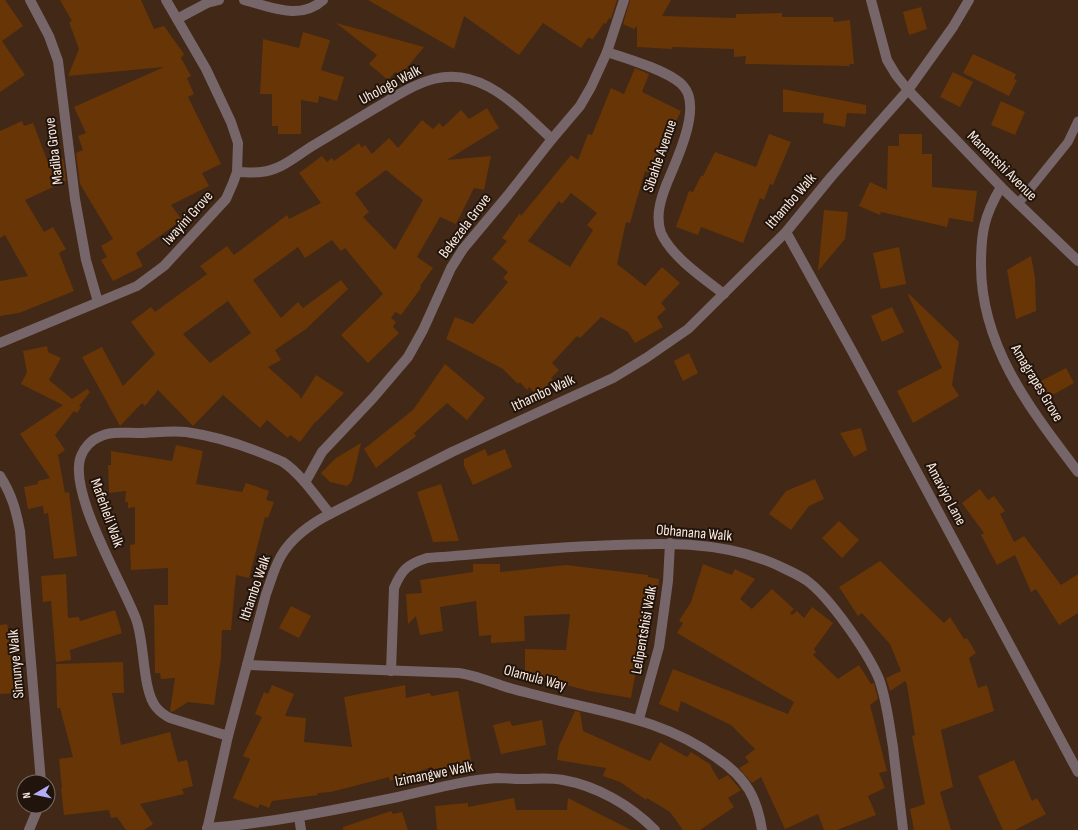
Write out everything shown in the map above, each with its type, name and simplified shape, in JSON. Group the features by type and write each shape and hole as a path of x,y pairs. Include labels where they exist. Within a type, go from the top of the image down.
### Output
{"street":[{"name":"Madiba Grove","path":"30,0 49,36 58,61 75,199 86,260 98,302"},
{"name":"Iwayini Grove","path":"0,343 137,286 164,266 226,199 237,172 238,143 231,122 206,69 166,0"},
{"path":"178,19 207,3 219,0"},
{"path":"244,0 289,12 309,10 317,6 323,0"},
{"name":"Bekezela Grove","path":"304,482 322,452 373,398 408,357 425,325 451,268 463,249 580,106 591,87 607,52 624,0"},
{"name":"Manantshi Avenue","path":"871,0 887,60 908,90 1001,187 1078,261"},
{"name":"Ithambo Walk","path":"207,829 228,736 266,594 281,556 301,534 320,519 452,452 613,378 646,358 688,328 786,232 831,177 908,90 953,27 969,0"},
{"name":"Sibahle Avenue","path":"607,52 636,61 676,80 684,86 688,92 690,105 688,128 660,202 658,213 660,225 662,233 676,254 724,294"},
{"name":"Uhologo Walk","path":"237,172 261,172 275,169 288,163 402,92 432,79 444,76 472,80 488,86 505,97 552,139"},
{"name":"Amagrapes Grove","path":"1001,187 991,204 986,218 983,234 982,280 990,327 1000,353 1017,385 1078,472"},
{"name":"Amaviyo Lane","path":"786,232 852,351 1078,772"},
{"name":"Mafehleli Walk","path":"228,736 170,718 163,714 155,706 150,693 137,620 110,565 79,483 78,465 84,448 99,436 114,433 185,432 226,440 283,462 304,482 330,514"},
{"name":"Simunye Walk","path":"0,476 9,489 16,510 20,531 40,774"},
{"name":"Obhanana Walk","path":"390,670 394,588 399,575 417,561 427,558 570,547 670,543 733,550 769,562 806,580 818,590 833,608 869,660 878,679 888,711 903,830"},
{"name":"Lelipentshisi Walk","path":"639,720 659,648 668,581 670,543"},
{"name":"Olamula Way","path":"247,665 440,672 473,675 525,692 639,720 682,737 706,750 729,766 750,790 760,818 762,830"},
{"name":"Izimangwe Walk","path":"207,829 299,817 467,782 496,778 542,778 561,779 595,789 636,813 655,830"},
{"path":"29,830 36,814"},
{"path":"299,817 301,830"}],"lane":[{"path":"1018,204 1068,142 1078,121"}],"building":[{"path":"0,0 5,0 23,26 2,41 25,75 0,92"},
{"path":"60,0 141,0 154,29 164,26 184,54 181,58 191,76 187,78 194,94 188,97 221,164 202,173 209,186 171,205 182,220 136,253 143,266 113,281 101,260 107,257 101,246 113,239 80,184 76,153 83,150 78,136 86,133 74,107 164,67 68,76 79,49 69,22 72,21"},
{"path":"368,0 617,0 611,19 609,18 606,24 604,23 593,39 588,38 581,48 543,23 519,55 464,16 454,49"},
{"path":"630,0 671,0 662,16 736,18 736,14 782,13 782,17 833,17 834,22 850,20 854,64 849,64 850,66 745,64 746,56 734,57 734,49 672,47 672,49 637,47 637,26 634,29 623,24"},
{"path":"921,7 927,29 909,35 903,12"},
{"path":"336,23 424,47 400,76 395,72 388,80 369,64 377,55"},
{"path":"303,32 330,40 321,70 344,77 337,101 319,96 318,103 301,100 301,134 278,134 278,126 272,126 272,94 260,94 263,39 299,48"},
{"path":"973,54 1016,74 1014,79 1017,80 1009,96 963,73"},
{"path":"635,68 649,74 642,92 681,111 666,142 662,141 653,174 645,171 630,223 626,222 617,264 645,286 662,267 680,283 661,303 666,309 657,317 663,327 635,343 628,332 601,317 580,338 577,336 552,363 559,370 551,378 553,380 537,395 529,387 527,390 520,382 518,384 503,369 446,339 455,317 473,324 508,282 503,278 508,272 492,259 507,241 502,238 520,213 521,216 571,155 578,160 588,134 592,135 611,88 624,94","holes":["571,193 597,213 587,225 593,230 570,267 528,241 559,201 562,204"]},
{"path":"953,72 973,82 960,107 940,97"},
{"path":"783,89 866,105 866,114 847,113 845,127 823,123 824,113 783,112"},
{"path":"1001,101 1025,112 1015,135 991,125"},
{"path":"487,108 499,128 447,160 491,156 484,190 474,188 456,224 440,217 417,257 433,268 420,286 421,288 401,315 395,312 391,318 396,322 393,327 399,333 368,363 341,335 383,294 345,248 341,251 332,240 305,258 298,247 253,280 281,318 298,302 303,308 341,280 348,289 306,329 275,350 281,360 268,367 299,395 301,399 316,375 344,393 315,422 300,442 290,435 288,438 267,420 260,428 223,395 193,426 158,390 145,406 142,403 120,426 82,357 102,347 123,386 155,354 131,322 151,307 155,312 207,274 200,266 227,246 234,255 287,215 289,219 321,203 299,173 322,156 327,162 332,158 334,161 359,143 362,148 365,145 372,154 389,138 398,148 422,120 433,129 439,123 443,127 461,110 469,119","holes":["386,170 423,200 395,250 363,217 369,212 355,193","228,301 251,333 210,363 183,334"]},
{"path":"22,121 24,126 33,123 47,160 52,158 54,161 63,158 66,181 25,200 44,232 53,227 66,249 59,253 74,291 19,313 0,316 0,281 28,276 5,235 0,238 0,131"},
{"path":"769,134 791,142 773,185 770,184 764,200 760,198 743,243 701,227 698,235 676,227 689,191 693,192 715,152 756,167"},
{"path":"899,134 922,134 922,154 932,154 932,187 977,191 973,222 949,218 947,227 881,212 880,215 859,206 870,182 887,190 888,146 899,146"},
{"path":"824,210 848,212 845,239 818,271"},
{"path":"899,247 906,284 881,289 873,253"},
{"path":"1031,256 1035,278 1036,311 1016,319 1007,270"},
{"path":"909,294 959,342 952,385 959,396 913,423 897,391 942,368 908,295"},
{"path":"892,307 904,332 882,342 871,316"},
{"path":"47,346 48,352 61,358 49,380 72,399 87,389 90,392 79,406 81,407 77,413 74,411 55,435 65,450 58,455 65,493 69,492 77,556 54,559 48,513 44,514 43,506 28,509 24,487 38,484 38,481 50,478 20,434 63,405 21,384 27,372 23,351"},
{"path":"689,353 698,373 683,381 674,361"},
{"path":"445,364 485,398 467,420 447,403 414,433 416,436 376,468 364,449 413,410"},
{"path":"1066,368 1074,383 1049,397 1041,381"},
{"path":"861,428 867,450 854,457 840,433"},
{"path":"361,443 352,481 347,486 330,482 321,473 336,458"},
{"path":"176,445 203,451 196,484 242,492 246,483 269,491 266,500 274,502 268,518 265,517 249,578 236,575 231,630 222,630 221,658 214,705 188,702 172,712 170,711 175,678 161,679 160,673 155,673 154,605 168,605 168,568 131,570 130,545 135,544 135,507 128,508 128,502 125,502 126,491 109,493 108,465 111,465 111,451 172,461"},
{"path":"485,449 488,456 505,449 512,467 473,485 464,466 464,459"},
{"path":"815,479 824,499 809,506 791,530 769,514 786,491"},
{"path":"441,484 459,541 433,542 417,492"},
{"path":"980,489 988,500 994,496 1005,511 1000,514 1014,542 1024,536 1061,585 1078,574 1078,613 1059,625 1036,589 1031,592 1015,555 997,565 981,535 984,533 962,503"},
{"path":"839,521 859,540 842,558 822,538"},
{"path":"880,561 944,623 950,617 964,639 967,638 976,653 969,658 978,688 987,685 994,711 941,730 953,787 940,792 951,830 914,830 910,809 925,804 912,736 915,735 907,685 905,681 890,691 886,678 901,671 890,644 862,613 858,616 839,587"},
{"path":"473,564 500,564 500,572 566,565 648,575 648,577 659,579 657,597 649,596 631,698 589,691 525,673 525,649 566,650 570,614 524,616 525,641 491,643 491,635 479,636 476,601 440,607 443,631 420,635 416,616 408,624 406,594 422,593 420,580 473,572"},
{"path":"703,564 732,575 735,569 755,579 740,599 752,609 772,589 794,609 790,613 792,615 797,611 804,618 812,607 833,623 814,649 816,652 813,655 838,679 859,665 871,684 874,683 878,699 870,705 887,771 879,773 885,788 868,796 876,815 837,830 824,830 818,814 785,829 761,777 752,783 739,768 749,762 745,757 755,749 731,725 681,701 678,712 659,704 673,669 788,714 794,702 677,633 683,623 679,621 691,602"},
{"path":"66,574 68,618 79,617 80,621 115,610 122,633 70,650 71,660 56,662 51,601 43,602 41,576"},
{"path":"291,606 311,616 299,638 279,628"},
{"path":"7,624 19,678 20,693 0,694 0,625"},
{"path":"123,662 124,693 112,693 121,745 170,732 178,762 187,760 193,786 182,789 184,794 140,804 153,824 144,830 126,830 117,817 111,818 109,810 64,815 59,759 73,757 60,708 57,708 56,664"},
{"path":"272,685 294,694 285,716 306,718 304,742 352,747 344,697 405,685 406,698 429,693 432,696 458,691 472,766 433,773 432,767 390,781 389,777 331,792 317,793 318,795 272,801 269,808 260,804 258,808 233,798 250,759 243,756 262,717 255,714 264,692 268,694"},
{"path":"575,711 580,712 583,731 650,761 660,742 687,757 691,752 711,765 719,780 728,775 741,790 728,798 734,807 700,830 683,830 670,812 647,798 646,800 620,782 603,776 606,768 557,760 559,746"},
{"path":"542,720 546,745 501,754 493,725 510,721 512,726"},
{"path":"1014,760 1032,801 1037,798 1046,814 1015,830 1003,830 978,776"},
{"path":"514,798 516,810 567,810 568,798 631,830 437,830 435,806 468,803 468,807"},
{"path":"391,811 393,814 402,812 408,830 343,830 343,827"}]}
